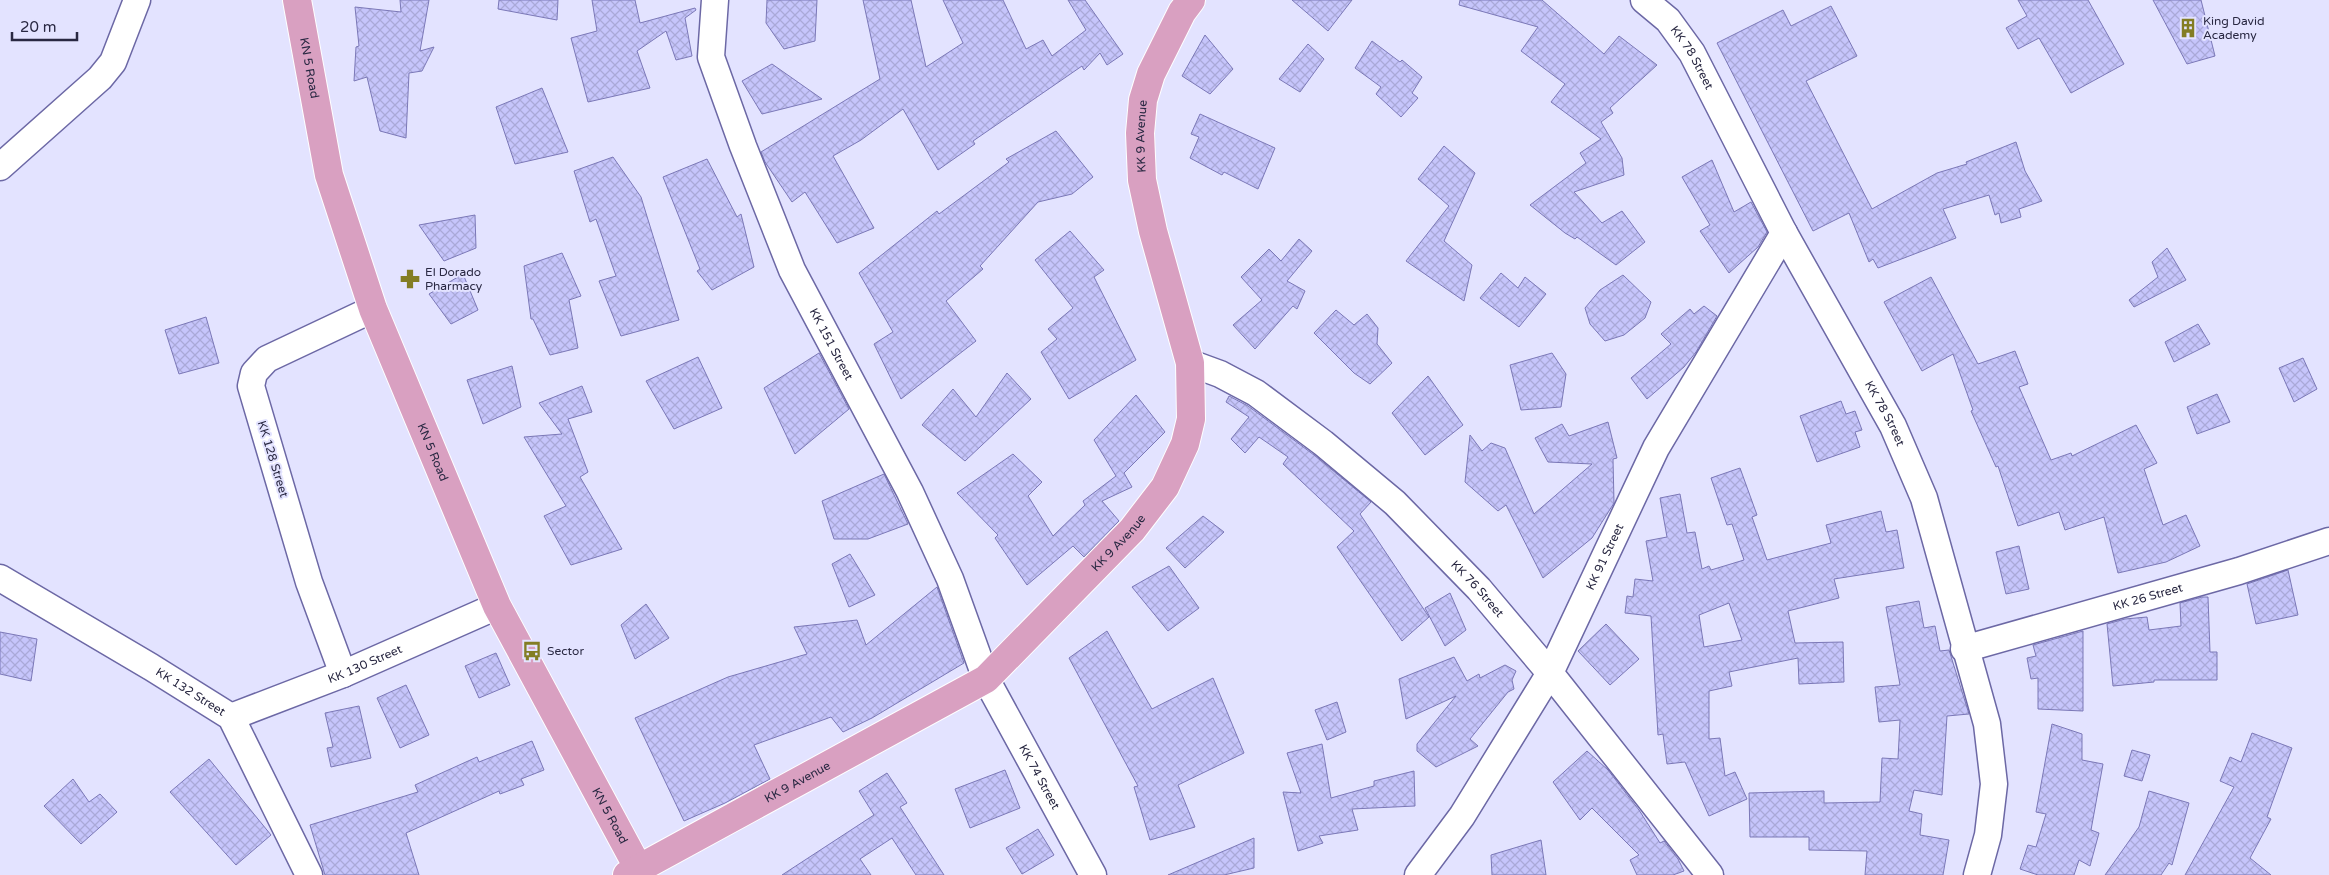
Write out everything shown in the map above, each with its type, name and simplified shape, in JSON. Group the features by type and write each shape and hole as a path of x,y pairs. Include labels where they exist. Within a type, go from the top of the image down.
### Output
{"main road":[{"name":"KN 5 Road","path":"297,0 329,175 373,309 497,606 636,873"},
{"name":"KK 9 Avenue","path":"636,873 986,679 1132,530 1165,487 1185,444 1191,419 1190,363 1153,231 1142,180 1140,133 1143,100 1151,74 1181,4"}],"street":[{"path":"0,167 100,78 113,62 137,0"},
{"name":"KK 151 Street","path":"715,0 711,57 750,164 792,270 922,518 950,579 986,679"},
{"name":"KK 78 Street","path":"1644,0 1668,20 1692,52 1784,233 1893,426 1924,498 1964,648 1987,724 1994,784 1988,835 1977,875"},
{"name":"KK 91 Street","path":"1418,875 1462,816 1550,672 1656,448 1784,233"},
{"name":"KK 128 Street","path":"344,674 309,582 251,386 254,373 267,359 373,309"},
{"name":"KK 76 Street","path":"1190,363 1220,374 1256,393 1323,443 1395,503 1479,589 1550,672 1710,875"},
{"name":"KK 26 Street","path":"1964,648 2239,571 2329,541"},
{"name":"KK 132 Street","path":"0,578 151,666 230,717 309,875"},
{"name":"KK 130 Street","path":"230,717 344,674 497,606"},
{"name":"KK 74 Street","path":"986,679 1092,875"}],"building":[{"path":"400,0 429,0 420,51 434,47 422,71 409,73 406,138 380,131 367,77 354,81 356,47 359,46 355,7 401,12"},
{"path":"499,0 558,0 557,20 498,9"},
{"path":"592,0 635,0 640,23 695,8 696,10 685,18 692,56 676,60 666,31 637,51 650,88 588,102 571,38 597,31"},
{"path":"767,0 817,0 815,41 784,49 766,23"},
{"path":"863,0 911,0 926,67 963,43 943,0 1003,0 1026,49 1043,40 1052,56 1086,30 1068,0 1085,0 1123,54 1107,65 1100,53 1084,70 1082,66 973,141 975,144 938,170 903,109 861,140 833,156 874,228 837,243 805,192 792,202 765,162 761,152 880,79"},
{"path":"1292,0 1352,0 1328,31"},
{"path":"1460,0 1542,0 1604,54 1619,36 1657,65 1610,108 1613,113 1601,122 1622,158 1624,175 1574,192 1602,223 1622,211 1645,242 1616,265 1577,237 1575,239 1565,233 1530,205 1586,163 1580,153 1601,139 1551,102 1565,84 1521,51 1538,27 1459,5"},
{"path":"2018,0 2088,0 2124,64 2071,93 2039,38 2018,49 2006,28 2027,16"},
{"name":"King David Academy","path":"2153,0 2201,0 2215,56 2187,64"},
{"path":"1831,6 1857,56 1806,81 1872,209 1937,173 1967,164 1966,162 2016,142 2025,171 2042,201 2019,209 2021,217 2001,223 1999,213 1995,215 1989,195 1943,209 1956,238 1878,268 1873,259 1869,262 1849,213 1813,231 1717,43 1783,10 1791,26"},
{"path":"1205,35 1233,69 1210,94 1182,76"},
{"path":"1372,41 1400,62 1402,60 1422,77 1412,93 1418,98 1401,117 1376,94 1381,87 1355,68"},
{"path":"1308,44 1324,59 1300,92 1279,79"},
{"path":"772,64 822,99 762,114 742,81"},
{"path":"542,88 568,152 515,164 496,107"},
{"path":"1200,114 1275,148 1258,189 1224,172 1222,175 1190,158 1199,137 1191,134"},
{"path":"1056,131 1093,177 1072,194 1038,202 980,266 983,269 946,301 976,341 901,399 874,344 893,332 859,273 937,211 939,214 1009,162 1006,159"},
{"path":"1444,146 1475,173 1444,241 1472,265 1464,301 1406,261 1449,206 1418,179"},
{"path":"613,157 641,197 679,320 621,336 599,281 616,276 596,219 590,222 574,171"},
{"path":"707,159 737,217 741,214 754,267 712,290 697,271 700,269 663,177"},
{"path":"1712,160 1734,212 1751,202 1767,232 1758,247 1729,273 1700,231 1710,225 1682,177"},
{"path":"475,215 476,248 444,261 419,225"},
{"path":"1070,231 1104,270 1094,277 1136,360 1069,399 1041,352 1057,339 1048,329 1073,308 1035,260"},
{"path":"1299,239 1312,251 1287,281 1305,291 1297,309 1293,306 1255,349 1233,325 1262,300 1241,277 1269,249 1281,261"},
{"path":"2167,248 2186,280 2134,307 2129,300 2158,277 2152,262"},
{"path":"562,253 581,296 569,300 578,348 550,355 533,319 531,319 524,266"},
{"path":"1501,273 1518,288 1525,277 1546,294 1519,327 1480,298"},
{"path":"463,274 478,310 451,324 429,294"},
{"path":"1623,275 1651,302 1645,318 1624,335 1605,341 1590,324 1585,308 1600,290"},
{"path":"1931,277 1978,364 2015,351 2028,384 2019,387 2051,460 2071,453 2072,456 2136,425 2157,463 2144,469 2163,525 2186,515 2200,546 2166,562 2118,573 2104,517 2065,530 2059,512 2018,526 1998,466 1996,467 1971,411 1973,410 1953,354 1922,371 1884,302"},
{"path":"1704,306 1717,316 1696,352 1684,367 1647,399 1631,378 1671,344 1661,334 1690,309 1694,314"},
{"path":"1336,310 1354,325 1367,314 1378,328 1377,344 1392,363 1370,384 1354,373 1314,333"},
{"path":"206,317 219,363 179,374 165,330"},
{"path":"2198,324 2210,344 2174,362 2165,342"},
{"path":"819,353 849,409 795,454 764,388"},
{"path":"1552,353 1566,374 1561,407 1521,410 1510,365"},
{"path":"698,357 722,408 674,429 646,381"},
{"path":"2303,358 2317,389 2294,402 2279,368"},
{"path":"512,366 521,407 483,424 467,380"},
{"path":"1007,373 1031,399 965,461 922,425 953,389 976,417"},
{"path":"1428,376 1463,425 1425,455 1392,413"},
{"path":"582,386 592,412 568,419 588,472 580,477 622,549 571,565 544,516 566,506 524,437 562,434 539,403"},
{"path":"2217,394 2230,422 2197,434 2187,407"},
{"path":"1136,395 1165,432 1124,473 1132,487 1102,501 1119,521 1084,557 1073,546 1027,585 995,538 998,535 957,493 1013,454 1042,482 1028,496 1053,536 1085,505 1083,501 1116,476 1094,440"},
{"path":"1229,396 1248,406 1314,455 1371,502 1360,514 1429,617 1402,641 1337,547 1354,531 1283,464 1288,457 1259,437 1245,453 1231,439 1249,417 1226,402"},
{"path":"1841,401 1846,414 1855,411 1862,430 1855,432 1860,447 1817,462 1800,416"},
{"path":"1608,422 1617,458 1613,459 1614,503 1592,538 1543,578 1506,505 1498,511 1465,482 1470,435 1482,451 1491,443 1505,448 1534,514 1592,464 1548,462 1535,438 1562,424 1569,436"},
{"path":"1740,468 1757,515 1752,517 1767,560 1831,543 1826,525 1881,511 1886,532 1897,530 1904,568 1834,579 1839,598 1788,611 1795,643 1843,642 1844,682 1799,684 1798,658 1729,672 1732,686 1709,691 1709,739 1720,738 1725,776 1735,772 1747,799 1709,816 1685,762 1667,764 1663,734 1658,735 1651,616 1625,613 1627,596 1633,597 1635,579 1653,581 1646,541 1667,537 1660,498 1680,494 1687,533 1695,532 1702,569 1709,566 1711,570 1744,560 1732,524 1727,525 1711,478","holes":["1729,603 1742,640 1704,647 1699,615"]},
{"path":"884,474 908,524 868,539 834,539 822,501"},
{"path":"1203,516 1224,532 1185,568 1166,548"},
{"path":"2019,546 2029,589 2006,594 1996,552"},
{"path":"850,554 875,595 849,607 832,564"},
{"path":"1169,566 1199,608 1168,631 1132,587"},
{"path":"2288,570 2298,615 2256,624 2247,584"},
{"path":"937,587 964,663 872,718 843,732 831,717 754,745 770,779 725,803 684,821 635,718 728,677 807,654 794,627 857,620 866,645"},
{"path":"1450,593 1466,630 1445,646 1425,608"},
{"path":"2208,597 2210,652 2217,652 2217,680 2154,680 2154,682 2113,686 2107,624 2125,619 2147,617 2149,630 2181,626 2180,603"},
{"path":"1919,601 1924,628 1935,626 1940,651 1949,650 1969,714 1947,716 1942,795 1914,790 1909,811 1922,814 1920,835 1949,840 1943,875 1865,875 1867,851 1809,850 1809,837 1750,837 1749,793 1824,791 1824,803 1880,802 1882,758 1898,759 1900,720 1879,722 1875,687 1900,685 1886,607"},
{"path":"646,604 669,638 635,659 621,625"},
{"path":"1606,624 1639,659 1610,685 1578,651"},
{"path":"1107,631 1152,709 1213,678 1244,753 1178,785 1195,827 1150,840 1134,787 1138,786 1069,658"},
{"path":"2083,631 2083,711 2038,709 2038,678 2031,679 2027,658 2036,656 2033,645"},
{"path":"0,632 37,639 31,681 0,674"},
{"path":"496,653 510,685 479,698 465,666"},
{"path":"1454,657 1467,681 1479,674 1480,678 1505,665 1516,671 1512,680 1514,689 1508,692 1470,739 1478,746 1436,767 1417,751 1417,744 1456,696 1406,719 1399,679"},
{"path":"406,685 429,735 400,748 377,698"},
{"path":"1337,702 1346,732 1327,740 1315,710"},
{"path":"359,706 371,758 331,767 327,748 333,747 325,713"},
{"path":"2052,724 2082,734 2082,760 2103,764 2091,830 2099,833 2090,866 2079,860 2074,875 2038,875 2020,869 2028,845 2036,847 2046,814 2036,812"},
{"path":"2252,733 2292,748 2267,817 2271,819 2250,858 2271,875 2185,875 2234,787 2220,781 2230,757 2241,762"},
{"path":"532,741 544,770 521,779 524,785 500,794 499,791 406,833 419,875 325,875 310,825 418,792 415,785 477,757 479,762"},
{"path":"1322,744 1331,798 1374,786 1374,781 1414,771 1415,806 1352,809 1358,830 1319,836 1323,843 1298,851 1283,792 1301,793 1287,753"},
{"path":"2132,750 2150,755 2142,781 2124,776"},
{"path":"1587,751 1608,770 1639,810 1660,843 1664,841 1678,859 1684,871 1673,875 1637,875 1630,860 1639,855 1592,808 1580,820 1553,782"},
{"path":"209,759 271,835 236,865 170,792"},
{"path":"1005,770 1020,808 970,828 955,789"},
{"path":"887,773 907,803 900,807 944,875 916,875 892,838 860,859 871,875 782,875 874,815 859,791"},
{"path":"73,779 89,802 100,794 117,812 81,844 44,806"},
{"path":"2149,791 2189,803 2172,865 2169,863 2161,875 2105,875 2139,827"},
{"path":"1038,829 1054,855 1022,874 1006,848"},
{"path":"1254,838 1254,868 1224,875 1168,875"},
{"path":"1541,840 1546,875 1492,875 1491,855"}],"place":[{"name":"King David Academy","path":"2188,28"},
{"name":"El Dorado Pharmacy","path":"410,279"},
{"name":"Sector","path":"532,651"}]}
